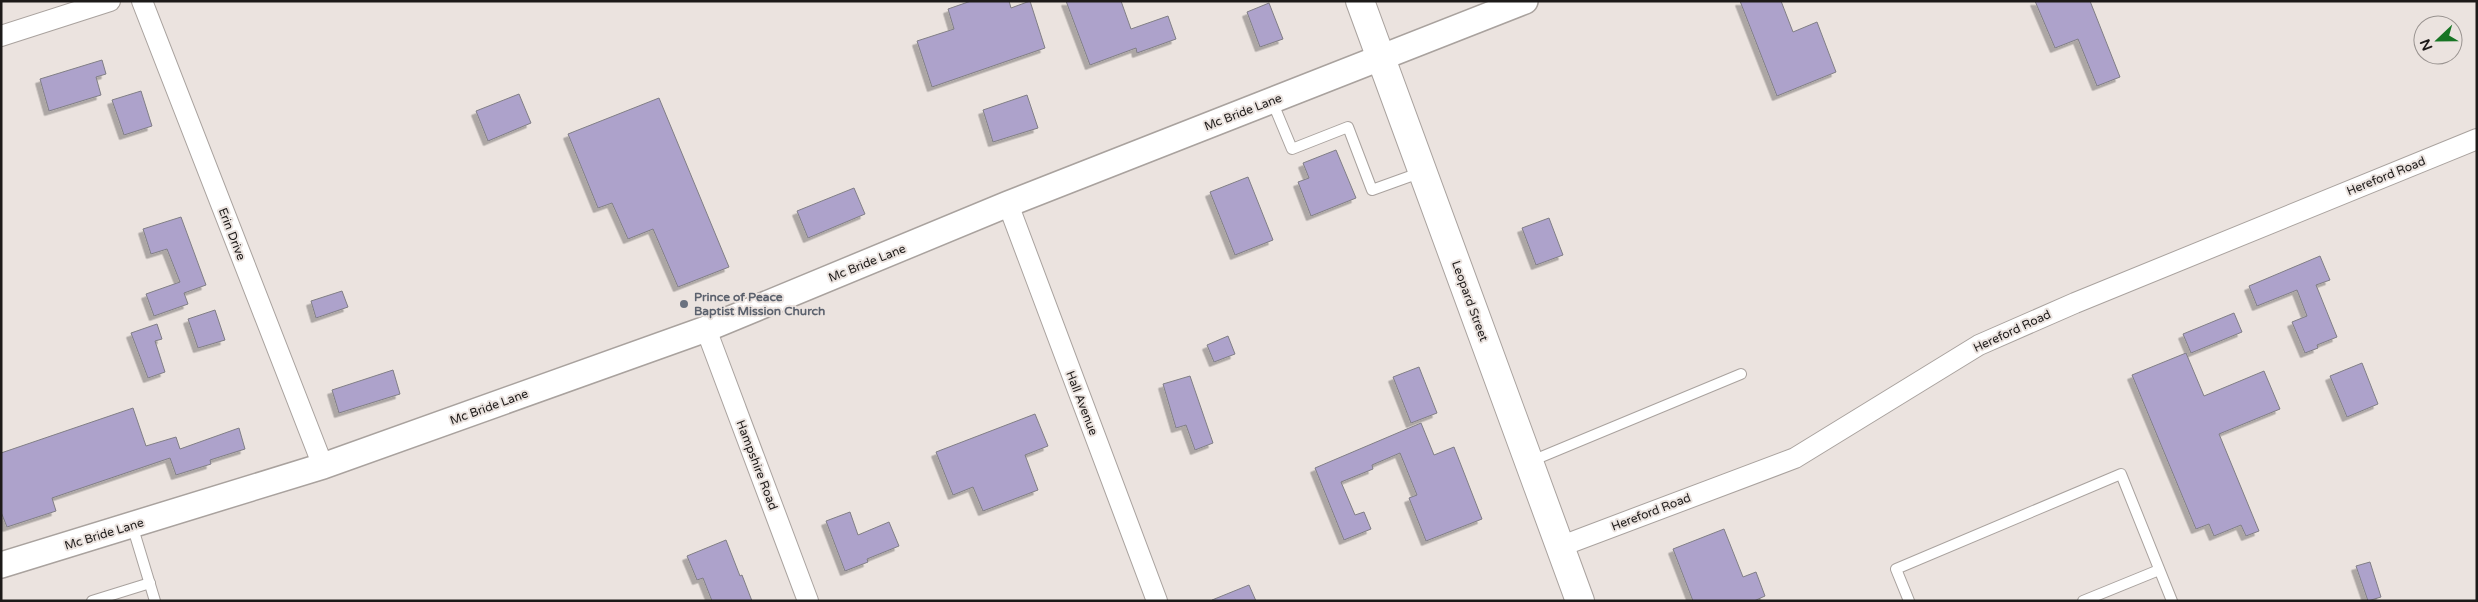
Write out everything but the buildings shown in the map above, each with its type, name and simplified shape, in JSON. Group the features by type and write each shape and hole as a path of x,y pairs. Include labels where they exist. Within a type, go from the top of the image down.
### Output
{"main road":[{"name":"Leopard Street","path":"1360,1 1580,601"}],"street":[{"path":"1,36 110,1"},
{"name":"Erin Drive","path":"142,1 323,466"},
{"name":"Mc Bride Lane","path":"1,565 323,466 706,329 1008,204 1524,1"},
{"name":"Hereford Road","path":"1559,547 1795,458 1979,345 2075,303 2477,139"},
{"name":"Hall Avenue","path":"1008,204 1157,601"},
{"name":"Hampshire Road","path":"706,329 808,601"}],"lane":[{"path":"1272,101 1292,149 1348,127 1372,190 1423,172"},
{"path":"1528,462 1741,374"},
{"path":"1909,601 1896,569 2120,474 2172,601"},
{"path":"132,525 155,601"},
{"path":"2083,601 2159,570"},
{"path":"92,601 150,583"}],"place":[{"name":"Prince of Peace Baptist Mission Church","path":"684,304"}]}
